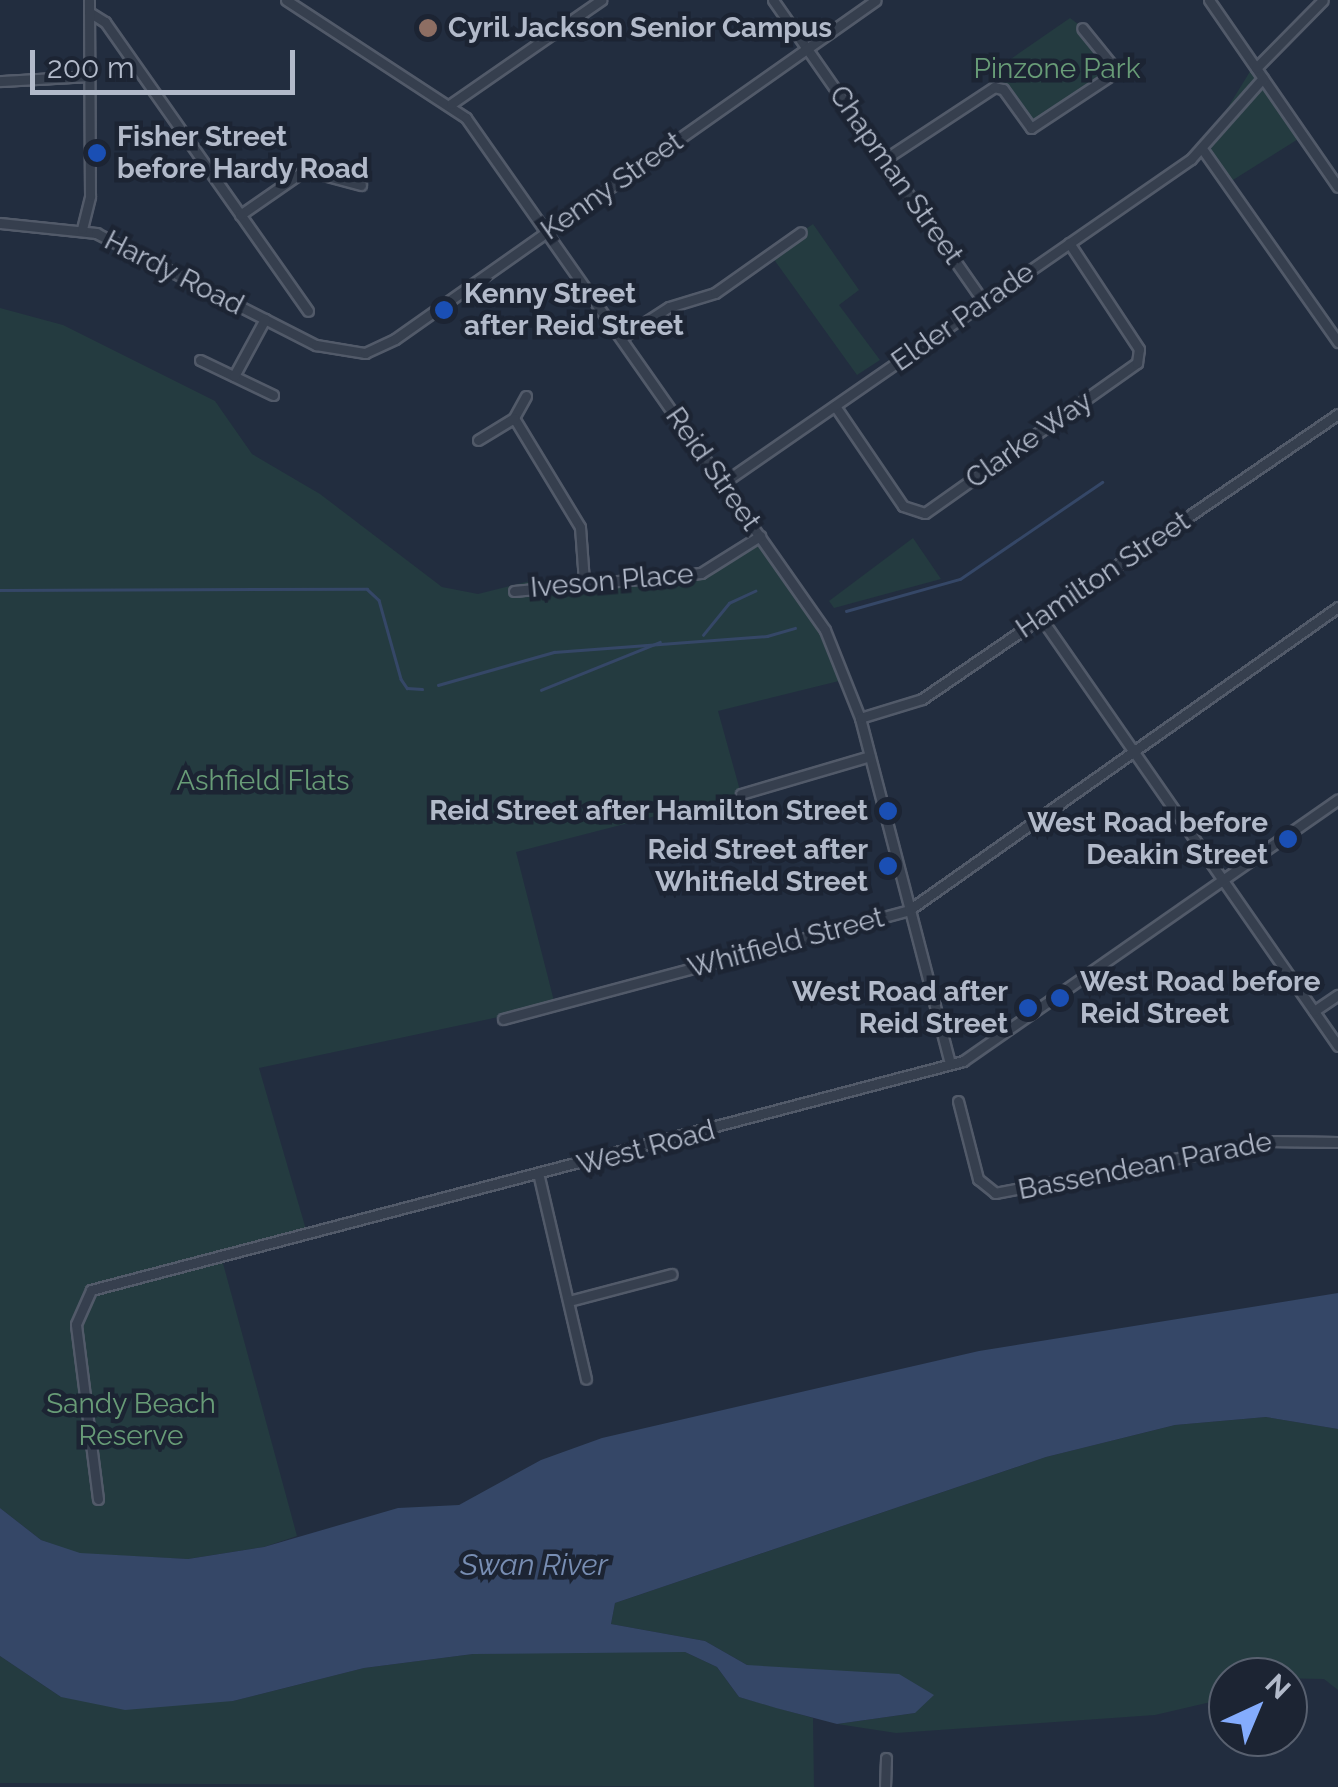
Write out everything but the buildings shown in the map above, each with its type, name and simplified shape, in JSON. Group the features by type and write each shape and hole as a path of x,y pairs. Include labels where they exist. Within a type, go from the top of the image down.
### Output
{"street":[{"path":"82,229 90,196 89,0"},
{"name":"Reid Street","path":"286,0 451,104 548,233 832,642 860,718 949,1060"},
{"path":"451,104 601,0"},
{"name":"Chapman Street","path":"773,0 984,302"},
{"name":"Kenny Street","path":"341,353 385,345 876,0"},
{"path":"1209,0 1338,187"},
{"path":"1256,68 1324,0"},
{"path":"89,12 105,22 308,311"},
{"path":"885,160 994,87 1003,88 1031,128 1117,71 1082,28"},
{"path":"0,81 90,76"},
{"name":"Elder Parade","path":"723,483 1203,150 1263,78"},
{"path":"1203,150 1338,342"},
{"path":"240,215 306,170 362,185"},
{"name":"Hardy Road","path":"0,223 82,229 341,353"},
{"path":"621,338 669,307 715,294 801,232"},
{"name":"Clarke Way","path":"835,406 903,506 926,513 1138,362 1139,348 1069,243"},
{"path":"234,376 265,318"},
{"path":"200,360 274,395"},
{"path":"478,440 514,418 526,396"},
{"name":"Hamilton Street","path":"860,718 922,699 1338,414"},
{"path":"514,418 580,526 584,582"},
{"name":"Iveson Place","path":"514,591 708,572 760,536"},
{"name":"Whitfield Street","path":"503,1020 910,910 1132,749 1338,607"},
{"path":"1041,618 1338,1046"},
{"path":"741,794 870,756"},
{"name":"West Road","path":"98,1499 76,1324 78,1309 91,1290 538,1177 949,1060 968,1058 1338,799"},
{"path":"1314,1011 1338,995"},
{"name":"Bassendean Parade","path":"958,1101 978,1178 995,1193 1267,1141 1338,1142"},
{"path":"538,1177 586,1379"},
{"path":"569,1301 672,1274"},
{"path":"886,1758 886,1787"}],"green space":[{"name":"Pinzone Park","path":"1070,18 1097,38 1117,71 1031,128 989,74"},
{"path":"1254,65 1303,136 1233,180 1203,148"},
{"path":"813,224 859,290 839,305 880,360 857,375 770,254"},
{"name":"Ashfield Flats","path":"0,308 63,325 215,401 252,454 320,494 442,587 478,594 530,581 694,573 757,533 825,630 847,679 718,711 741,794 516,852 555,1005 259,1068 307,1233 221,1256 297,1536 264,1547 188,1559 80,1554 41,1540 0,1508"},
{"path":"913,538 941,579 834,608 829,601"},
{"path":"1266,1417 1338,1429 1338,1690 1324,1679 1308,1679 1308,1657 1208,1657 1208,1703 1155,1715 896,1733 837,1724 915,1713 747,1665 705,1641 611,1624 615,1603 1046,1457 1175,1425"},
{"path":"685,1652 717,1667 739,1697 813,1718 814,1787 0,1783 0,1656 61,1697 233,1701 364,1668 473,1654"}],"water":[{"name":"Swan River","path":"1338,1293 1338,1429 1266,1417 1175,1425 1046,1457 615,1603 611,1624 705,1641 747,1665 899,1674 934,1695 915,1713 837,1724 776,1708 739,1697 717,1667 685,1652 473,1654 364,1668 233,1701 125,1710 61,1697 0,1656 0,1508 41,1540 80,1553 188,1559 264,1547 398,1508 459,1505 541,1460 602,1438 979,1351"}],"waterway":[{"path":"846,611 960,579 1102,482"},
{"path":"0,590 367,589 379,600 401,679 407,688 422,689"},
{"path":"703,635 729,603 755,591"},
{"path":"438,685 554,652 767,636 795,628"},
{"path":"541,690 660,642"}],"place":[{"name":"Cyril Jackson Senior Campus","path":"428,28"},
{"name":"Fisher Street before Hardy Road","path":"97,153"},
{"name":"Kenny Street after Reid Street","path":"444,310"},
{"name":"Reid Street after Hamilton Street","path":"888,811"},
{"name":"West Road before Deakin Street","path":"1288,839"},
{"name":"Reid Street after Whitfield Street","path":"888,866"},
{"name":"West Road before Reid Street","path":"1060,998"},
{"name":"West Road after Reid Street","path":"1028,1008"}],"park label":[{"name":"Sandy Beach Reserve","path":"131,1420"}]}
